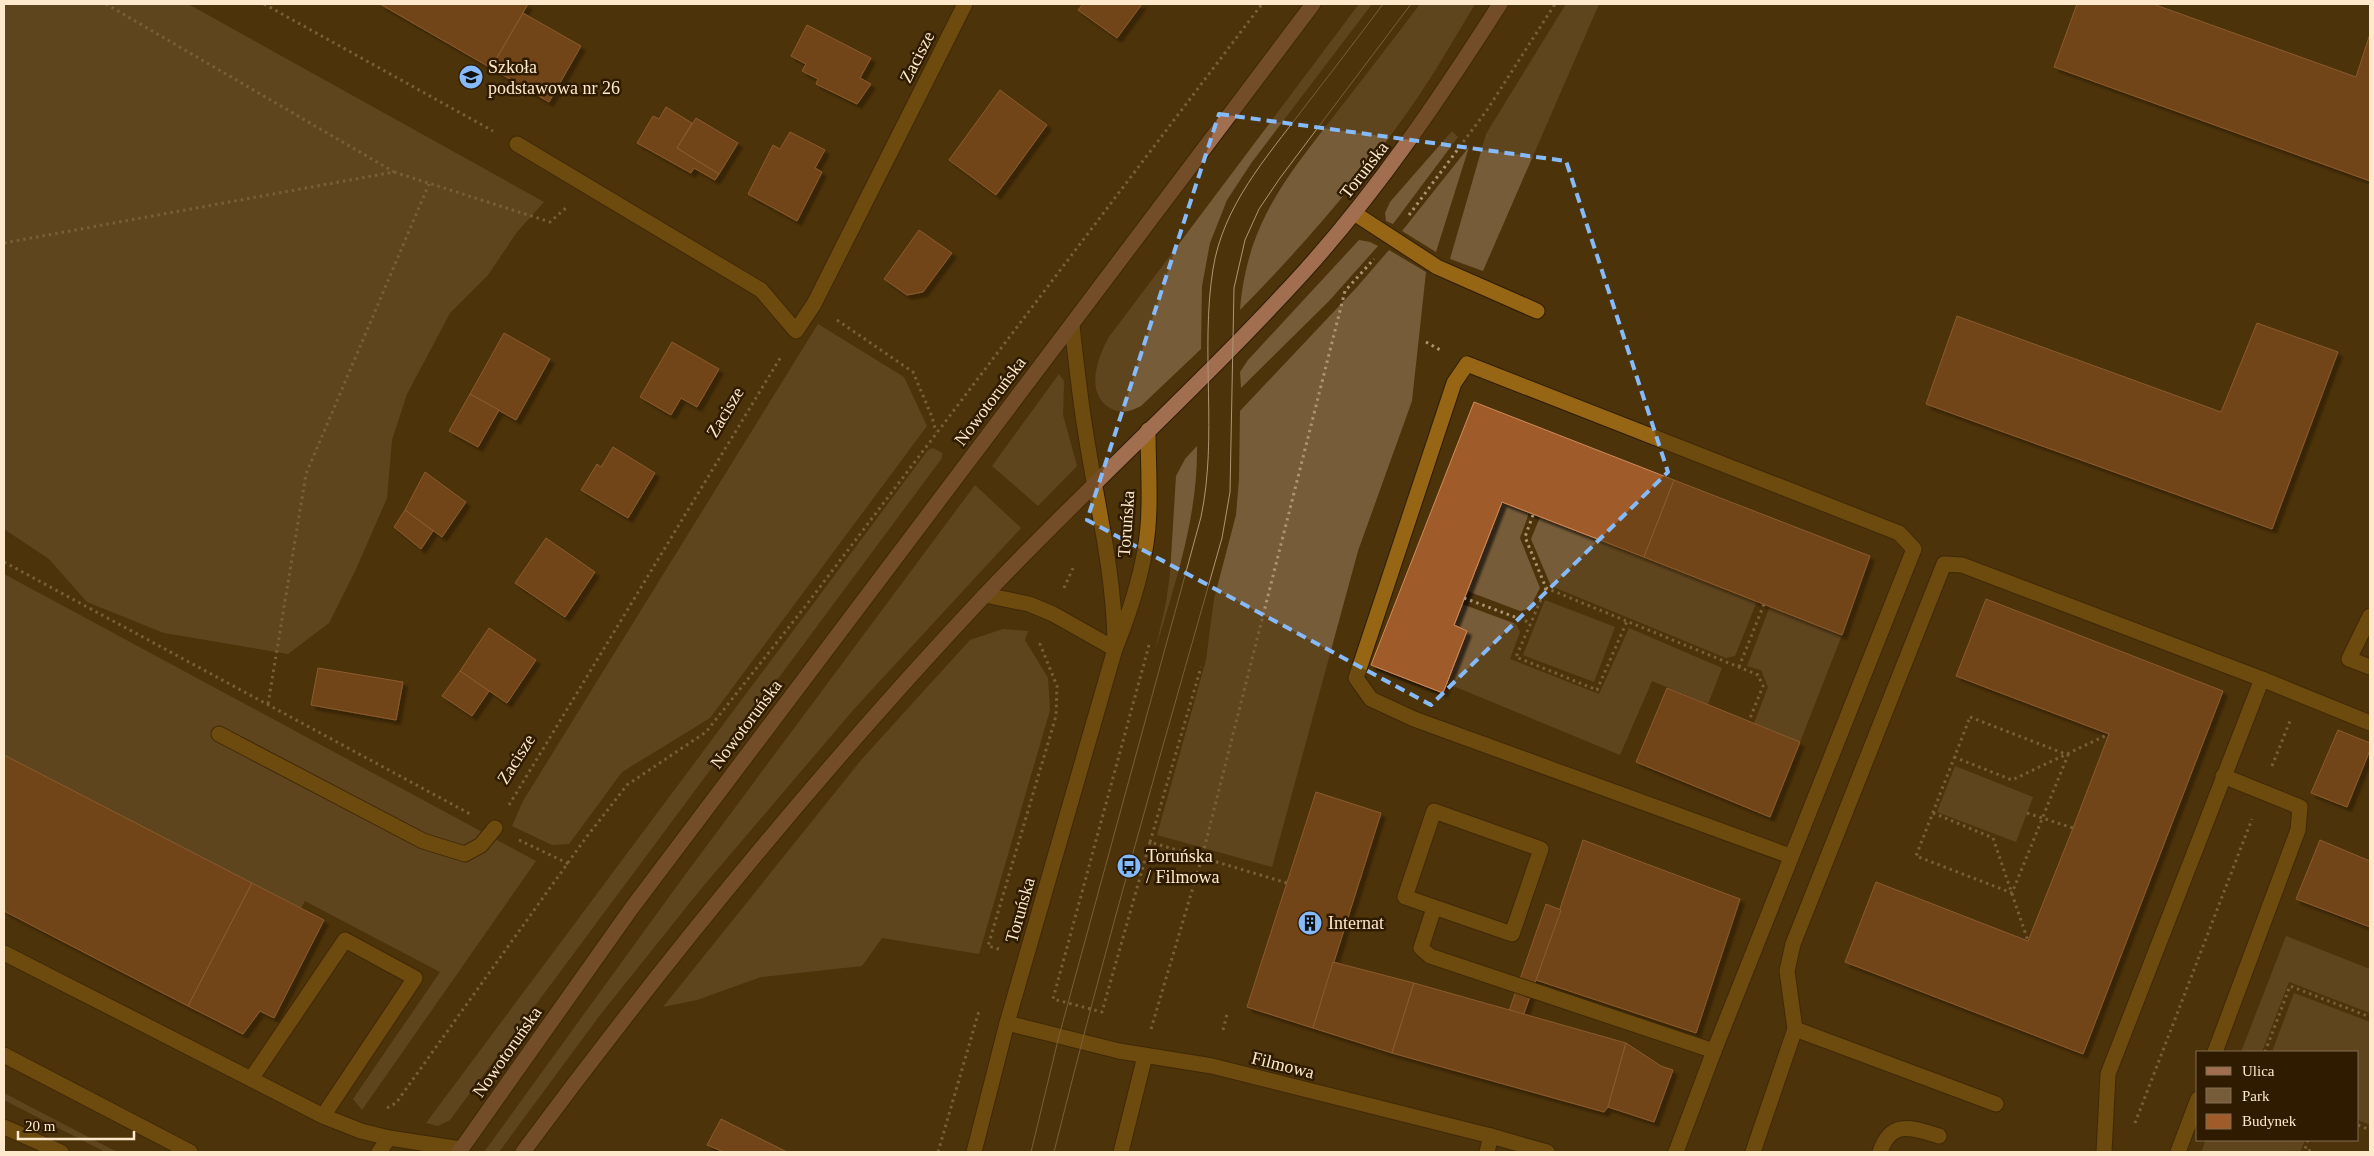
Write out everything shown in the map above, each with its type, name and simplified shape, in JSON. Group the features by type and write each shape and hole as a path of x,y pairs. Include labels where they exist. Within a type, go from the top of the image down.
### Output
{"main road":[{"name":"Nowotoruńska","path":"460,1150 631,908 990,430 1072,325 1314,4"},
{"name":"Toruńska","path":"1148,430 1297,280 1389,171 1439,100 1500,4"},
{"path":"523,1152 676,952 868,722 985,595 1148,430"}],"street":[{"name":"Zacisze","path":"796,331 814,304 965,4"},
{"path":"517,144 762,290 796,331"},
{"path":"1354,213 1390,239 1437,267 1537,311"},
{"path":"1072,325 1086,436 1096,483 1114,601 1115,649"},
{"path":"1676,1152 1790,856 1914,550 1898,533 1467,364 1454,383 1356,678 1371,699 1414,718 1790,856"},
{"name":"Toruńska","path":"974,1152 1007,1023 1115,649 1134,602 1146,549 1148,430"},
{"path":"1753,1152 1795,1029 1787,971 1793,944 1944,564 1962,565 2262,679 2370,723"},
{"path":"985,595 1029,604 1053,614 1115,649"},
{"path":"2370,616 2350,659 2370,667"},
{"path":"2104,1152 2108,1074 2262,679"},
{"path":"218,734 423,841 465,854 481,845 495,828"},
{"path":"2215,1051 2298,830 2300,807 2223,776"},
{"path":"1434,812 1541,849 1512,934 1434,908 1404,897 1434,812"},
{"path":"1434,908 1421,948 1430,956 1714,1051"},
{"path":"251,1079 344,940 415,978 323,1116"},
{"path":"4,953 323,1116 361,1131 389,1138 460,1150"},
{"name":"Filmowa","path":"1007,1023 1145,1056 1212,1066 1491,1136 1547,1152"},
{"path":"1795,1029 1996,1104"},
{"path":"4,1055 190,1152"},
{"path":"1121,1152 1145,1056"},
{"path":"2178,1152 2196,1104"},
{"path":"4,1127 61,1152"},
{"path":"1880,1152 1884,1141 1891,1132 1903,1128 1939,1136"},
{"path":"1487,1152 1491,1136"},
{"path":"379,1152 389,1138"}],"path":[{"path":"106,4 394,172 550,222 589,186"},
{"path":"361,1131 370,1117 396,1103 569,864 585,839 627,785 706,732 804,608 1262,4"},
{"path":"1145,1056 1152,1024 1202,857 1345,291 1390,239 1487,110 1555,4"},
{"path":"4,243 394,172"},
{"path":"268,704 306,474 429,184"},
{"path":"814,304 913,372 932,417 936,433"},
{"name":"Zacisze","path":"495,828 796,331"},
{"path":"1533,515 1524,537 1546,588 1758,674 1763,686 1749,721"},
{"path":"4,562 495,828 569,864"},
{"path":"1061,967 988,946 1056,716 1057,686 1040,644 1073,568"},
{"path":"1546,588 1516,657 1598,690 1627,621"},
{"path":"1464,598 1531,623"},
{"path":"1740,667 1764,604"},
{"path":"1152,635 1053,999 1102,1012 1201,667"},
{"path":"2135,1124 2300,694"},
{"path":"2012,893 1916,856 1970,717 2068,755"},
{"path":"1954,758 2012,780 2068,755 2108,734"},
{"path":"2012,893 2068,755"},
{"path":"1933,813 1993,838 2028,941"},
{"path":"2027,813 2073,828"},
{"path":"1150,842 1287,883"},
{"path":"994,956 997,948"},
{"path":"2265,1051 2290,986 2370,1017"},
{"path":"938,1152 980,1007"},
{"path":"1223,1030 1227,1014"},
{"path":"2308,1141 2305,1149 2313,1152"}],"highlighted area":[{"path":"1219,114 1566,161 1668,472 1431,705 1087,520"}],"green space":[{"path":"4,4 188,4 544,202 517,232 488,275 450,313 407,394 392,440 387,498 356,569 329,623 288,654 164,633 87,602 49,559 4,529"},
{"path":"1359,4 1372,4 1252,162 1227,200 1210,243 1202,286 1201,349 1141,406 1127,411 1112,409 1103,403 1098,395 1096,386 1097,365 1109,337"},
{"path":"1420,4 1475,4 1420,94 1379,151 1312,233 1240,310 1244,279 1251,252 1260,227 1272,203 1301,159"},
{"path":"1566,4 1599,4 1483,271 1450,259 1486,134"},
{"path":"1452,131 1458,137 1393,224 1386,221 1385,213 1390,202"},
{"path":"1469,147 1436,252 1402,231"},
{"path":"1359,240 1378,246 1329,301 1241,388 1240,372 1248,360"},
{"path":"1389,250 1426,272 1412,401 1358,551 1272,867 1157,835 1206,660 1214,599 1236,515 1239,479 1240,411 1357,287"},
{"path":"818,324 904,377 927,426 710,718 622,772 569,844 552,845 512,826 523,801"},
{"path":"1059,374 1064,381 1063,415 1077,466 1038,506 992,466"},
{"path":"1197,446 1194,499 1184,550 1155,651 1166,603 1170,574 1176,476 1185,459"},
{"path":"933,448 942,453 942,458 450,1120 438,1126 426,1123 928,450"},
{"path":"975,485 1021,528 854,709 700,890 600,1015 499,1152 484,1152 682,879"},
{"path":"1502,502 1529,513 1520,538 1540,588 1529,609 1520,611 1467,591"},
{"path":"1540,517 1757,601 1735,656 1726,658 1551,586 1531,539"},
{"path":"4,574 536,861 362,1110 353,1099 440,972 305,901 301,908 4,755"},
{"path":"1545,600 1615,627 1594,682 1523,655"},
{"path":"1462,604 1516,624 1520,632 1510,659 1599,694 1629,628 1722,668 1708,704 1652,681 1620,755 1446,683 1467,631 1454,625"},
{"path":"1770,606 1842,635 1800,742 1754,723 1768,687 1761,670 1747,666"},
{"path":"1003,629 1028,631 1025,640 1048,678 1050,710 979,954 882,938 862,966 761,977 697,1000 663,1007 862,759 970,640"},
{"path":"1955,766 2033,797 2016,842 1937,812"},
{"path":"2286,936 2370,969 2370,1013 2289,982 2262,1051 2241,1051"},
{"path":"2294,993 2370,1022 2370,1125 2359,1120 2359,1051 2272,1051"},
{"path":"4,1093 117,1152 105,1152 4,1100"},
{"path":"2206,1141 2305,1141 2300,1152 2295,1150 2296,1152 2201,1152"}],"building":[{"path":"380,4 528,4 491,68"},
{"path":"1083,4 1142,4 1117,38 1078,10"},
{"path":"2077,4 2153,4 2356,77 2370,34 2370,181 2054,67"},
{"path":"523,13 581,46 549,102 491,68"},
{"path":"807,25 871,58 860,78 871,84 857,104 816,84 818,79 802,71 806,64 791,56"},
{"path":"1000,90 1047,125 996,195 949,160"},
{"path":"666,107 692,123 677,148 719,174 715,180 694,168 691,173 637,143 653,116 659,119"},
{"path":"696,118 738,143 719,174 677,148"},
{"path":"790,132 825,150 815,168 822,172 797,221 748,194 773,145 780,149"},
{"path":"919,230 952,253 923,292 907,295 884,279"},
{"path":"1957,316 2221,412 2257,323 2338,352 2272,529 1926,404"},
{"path":"504,333 550,359 516,420 470,394"},
{"path":"672,342 719,369 697,407 681,398 671,415 640,397"},
{"path":"470,394 499,410 478,447 449,431"},
{"path":"1474,402 1674,480 1644,557 1502,502 1454,625 1467,631 1443,693 1371,665"},
{"path":"613,447 655,473 628,518 581,490 597,464 601,467"},
{"path":"425,472 466,502 442,537 405,510"},
{"path":"1674,480 1870,556 1842,635 1644,557"},
{"path":"405,510 433,531 421,549 394,527"},
{"path":"546,538 595,572 565,617 515,583"},
{"path":"1986,599 2223,691 2083,1054 1845,962 1876,882 2028,941 2073,828 2109,734 1956,676"},
{"path":"489,628 536,660 507,703 460,671"},
{"path":"318,668 403,682 396,720 311,705"},
{"path":"460,671 489,691 472,716 442,696"},
{"path":"1667,688 1800,742 1770,817 1636,762"},
{"path":"2338,730 2370,743 2370,750 2347,807 2311,793"},
{"path":"4,755 252,883 188,1006 4,911"},
{"name":"Internat","path":"1316,792 1381,813 1313,1028 1247,1007"},
{"path":"1583,840 1740,899 1696,1033 1536,980"},
{"path":"2320,840 2370,861 2370,927 2296,899"},
{"path":"252,883 324,920 274,1018 260,1011 243,1034 188,1006"},
{"path":"1546,904 1561,910 1523,1016 1509,1011"},
{"path":"1333,962 1414,983 1392,1053 1313,1028"},
{"path":"1414,983 1626,1043 1608,1107 1604,1112 1392,1053"},
{"path":"1626,1043 1661,1066 1673,1070 1654,1122 1608,1107"},
{"path":"721,1119 787,1152 724,1152 707,1145"}],"tram line":[{"path":"1031,1152 1059,1036 1201,517 1208,456 1209,300 1218,246 1226,224 1248,184 1383,4"},
{"path":"1054,1152 1114,921 1222,538 1230,492 1234,288 1245,240 1259,209 1280,178 1411,4"}],"place":[{"name":"Szkoła podstawowa nr 26","path":"471,77"},
{"name":"Toruńska / Filmowa","path":"1129,866"},
{"name":"Internat","path":"1310,923"}]}
